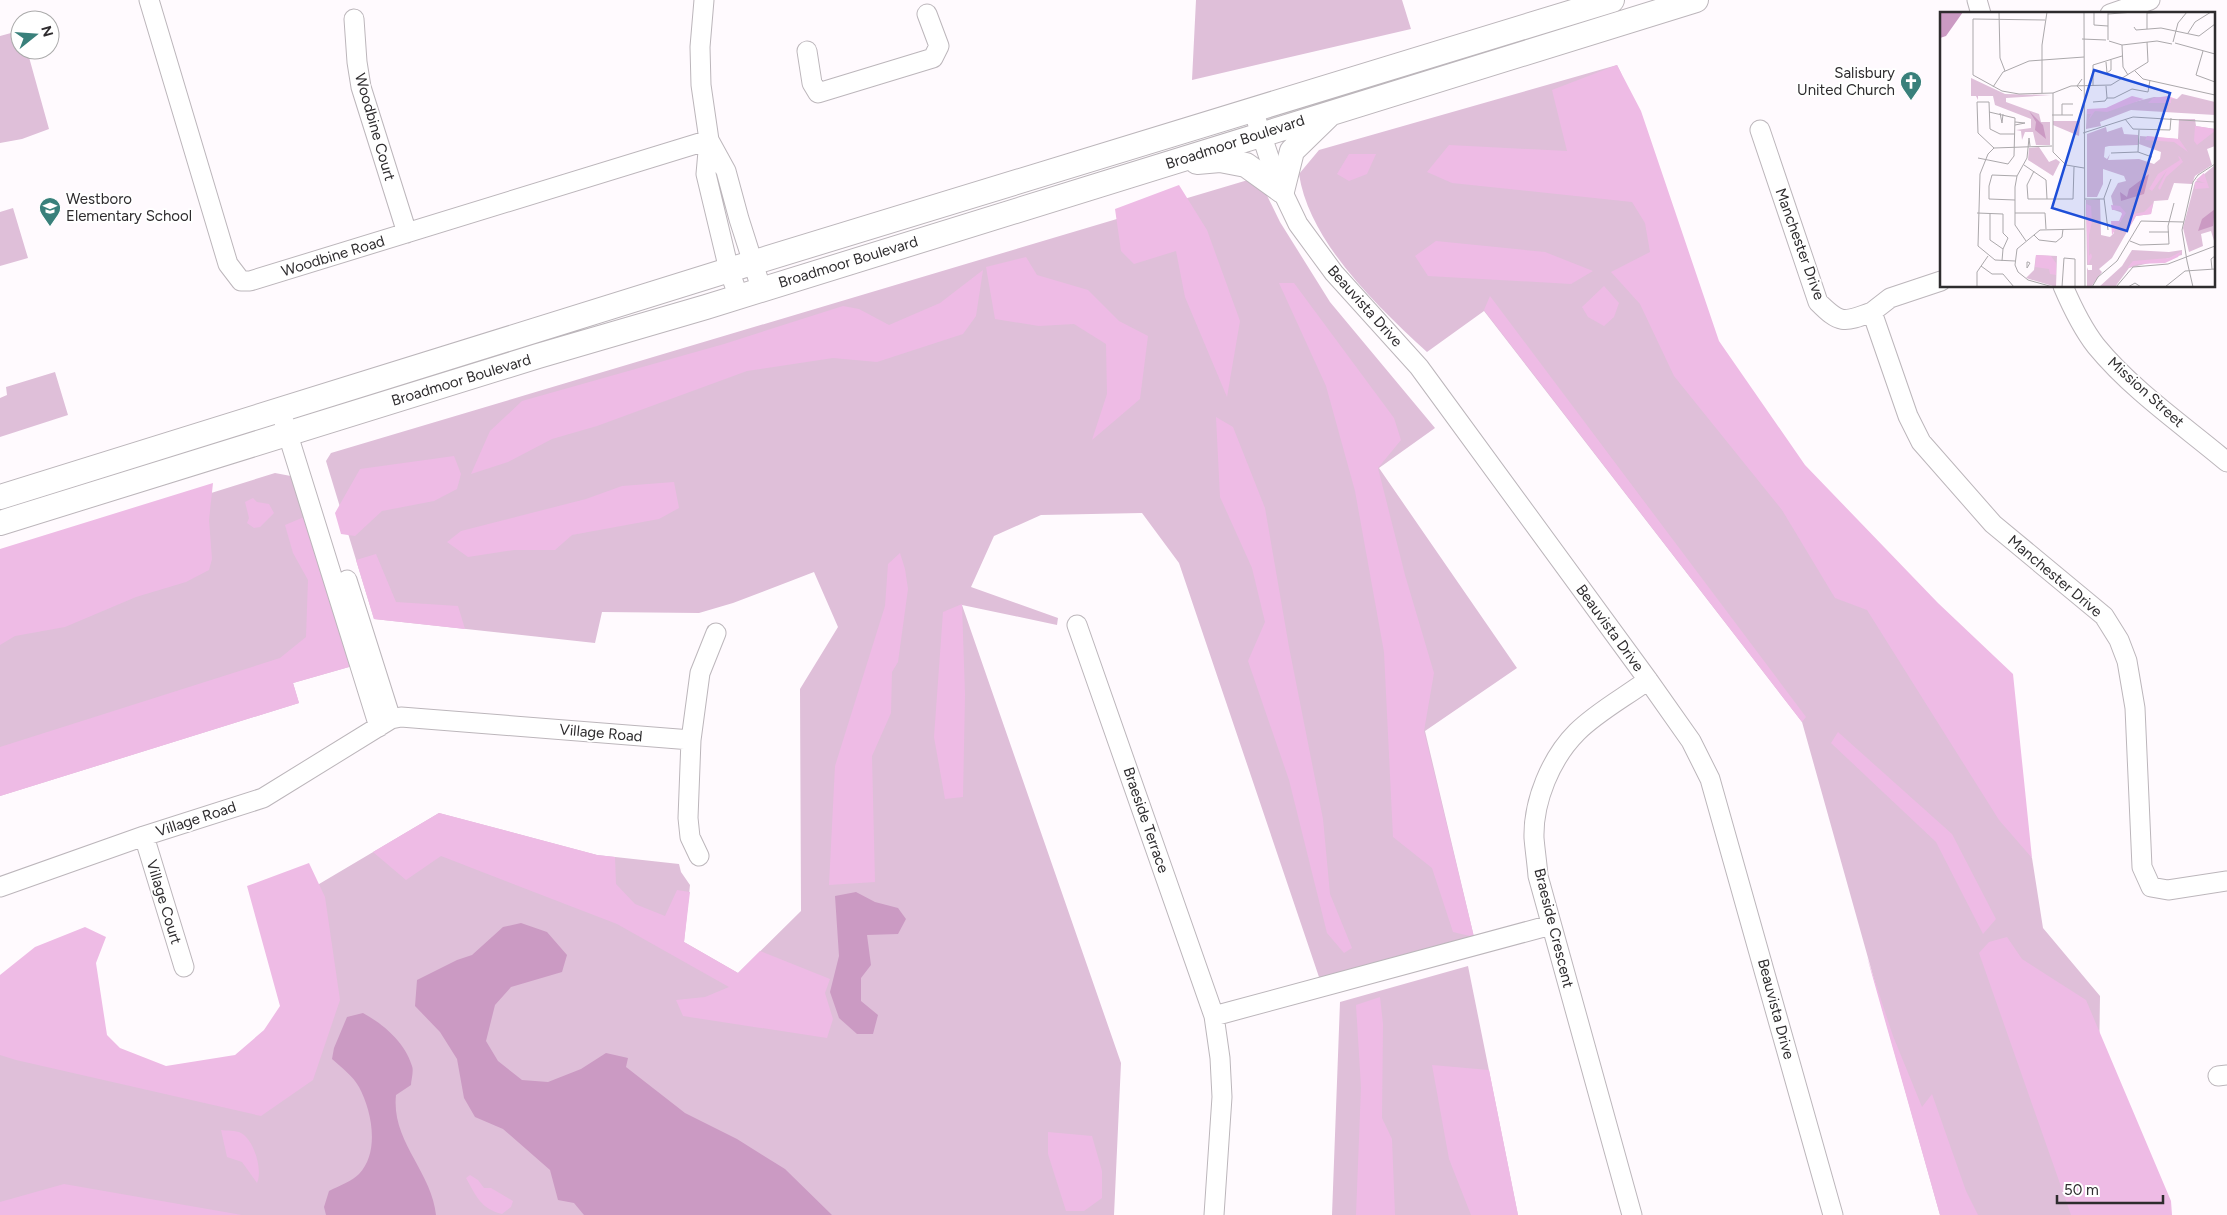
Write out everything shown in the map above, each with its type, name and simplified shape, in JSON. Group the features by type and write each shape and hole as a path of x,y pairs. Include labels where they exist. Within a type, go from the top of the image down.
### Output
{"main road":[{"name":"Broadmoor Boulevard","path":"0,497 729,270 1612,0"},
{"name":"Broadmoor Boulevard","path":"0,523 538,356 706,307 738,295 1696,0"},
{"path":"1162,166 1220,160 1236,162 1246,165 1282,191 1292,151 1334,111"}],"street":[{"name":"Woodbine Road","path":"149,0 228,264 241,281 250,281 709,140"},
{"path":"704,0 700,47 701,85 709,140 706,174 729,270 738,295"},
{"path":"2116,12 2150,0"},
{"path":"807,51 812,83 818,93 933,58 939,46 927,14"},
{"name":"Woodbine Court","path":"354,19 361,87 407,233"},
{"name":"Beauvista Drive","path":"1252,110 1282,191 1298,224 1334,273 1420,368 1648,680 1690,741 1710,779 1833,1215"},
{"name":"Manchester Drive","path":"1760,130 1818,302 1834,318 1850,320 1872,312 1890,298 1940,281"},
{"path":"709,140 726,170 761,288"},
{"name":"Mission Street","path":"2064,288 2078,319 2096,346 2127,379 2227,462"},
{"name":"Manchester Drive","path":"1872,312 1908,416 1921,442 1993,524 2104,616 2118,640 2127,661 2134,708 2142,867 2151,887 2168,890 2227,881"},
{"path":"286,407 385,723"},
{"name":"Braeside Terrace","path":"1077,625 1214,1016 1220,1058 1222,1097 1214,1215"},
{"path":"699,856 690,836 688,818 691,740 700,673 716,633"},
{"name":"Braeside Crescent","path":"1632,1215 1538,876 1534,836 1538,806 1551,768 1576,733 1648,680"},
{"name":"Village Road","path":"0,887 144,836 263,798 385,723 401,717 691,740"},
{"name":"Village Court","path":"144,836 184,967"},
{"path":"1214,1016 1551,925"}],"shaded area":[{"path":"1196,0 1402,0 1411,29 1192,80"},
{"path":"10,33 10,60 30,60 49,129 22,139 0,143 0,36"},
{"path":"1617,65 1621,73 1698,339 2032,858 2043,928 2100,996 2098,1130 2157,1215 1940,1215 1802,722 1484,311 1427,352 1388,315 1348,272 1316,224 1305,199 1299,174 1319,150"},
{"path":"1617,65 1641,111 1719,341 1805,465 1938,603 2013,674 2032,858 1999,820 1867,610 1835,598 1782,510 1674,376 1640,304 1611,272 1650,252 1645,223 1632,202 1452,183 1427,172 1449,145 1567,151 1552,90"},
{"path":"1349,154 1376,154 1367,174 1349,181 1337,174"},
{"path":"1258,177 1280,222 1330,302 1435,428 1379,468 1517,668 1425,731 1474,937 1320,980 1179,563 1142,513 1041,515 994,536 971,587 1058,618 1057,625 962,605 1121,1063 1114,1215 0,1215 0,1007 99,1074 248,1074 288,1010 260,919 439,813 597,855 679,864 681,872 690,885 684,942 738,973 801,911 800,689 838,627 814,572 733,603 699,613 602,612 595,643 374,619 326,461 331,453"},
{"path":"1179,185 1207,230 1240,321 1227,397 1185,297 1176,251 1134,264 1121,251 1115,209"},
{"path":"13,208 28,258 0,266 0,212"},
{"path":"1436,241 1545,252 1593,271 1571,284 1428,276 1415,256"},
{"path":"1026,257 1037,275 1088,290 1119,321 1148,336 1140,399 1092,440 1107,394 1106,344 1074,324 1039,326 995,319 986,267"},
{"path":"983,270 976,316 963,334 877,362 833,358 747,371 597,426 552,439 508,462 471,474 490,431 522,401 724,344 843,306 859,309 889,325 940,303"},
{"path":"1279,283 1294,283 1394,418 1401,440 1378,468 1405,575 1434,673 1424,731 1474,937 1453,932 1432,868 1393,837 1384,652 1355,491 1326,386"},
{"path":"1604,286 1619,303 1614,317 1604,326 1588,317 1582,307"},
{"path":"1490,296 1806,717 1802,722 1484,310"},
{"path":"55,372 68,415 0,437 0,398 7,395 6,387"},
{"path":"1216,417 1233,427 1265,508 1289,647 1323,819 1330,894 1352,948 1344,953 1327,933 1289,780 1248,661 1265,622 1252,568 1220,497"},
{"path":"454,456 461,474 457,489 434,501 382,511 355,536 341,534 335,513 360,469"},
{"path":"275,473 296,477 356,665 293,683 299,703 0,796 0,559"},
{"path":"674,482 679,508 659,519 572,535 555,550 514,550 468,557 447,542 461,531 586,499 622,486"},
{"path":"213,483 209,520 212,559 209,570 186,582 136,597 65,627 15,636 0,645 0,549"},
{"path":"253,498 257,502 269,504 274,513 260,527 254,528 247,523 249,518 245,502"},
{"path":"309,515 356,665 293,683 299,703 0,796 0,747 280,658 306,637 308,580 293,553 285,525"},
{"path":"900,553 908,589 898,662 892,672 891,713 872,756 875,882 829,885 835,766 885,606 888,564"},
{"path":"376,554 396,602 458,606 465,629 374,619 356,560"},
{"path":"962,604 965,695 963,797 945,799 934,737 943,612"},
{"path":"1838,732 1952,834 1996,919 1983,934 1936,842 1831,743"},
{"path":"439,813 597,855 615,857 616,884 635,904 665,916 677,890 690,892 684,942 738,973 760,951 830,979 825,993 833,1019 827,1038 683,1016 676,1000 705,997 729,987 617,924 441,856 406,880 373,852"},
{"path":"309,863 325,897 340,1000 313,1080 261,1116 0,1055 0,975 35,947 85,927 106,937 96,963 107,1035 120,1048 166,1066 235,1055 264,1030 280,1006 247,886"},
{"path":"856,892 875,902 898,908 906,919 898,934 867,935 871,965 861,978 861,1001 878,1015 873,1034 857,1034 839,1018 830,992 839,956 835,896"},
{"path":"521,923 547,932 567,955 562,972 511,987 495,1005 486,1041 498,1061 522,1080 548,1082 581,1069 606,1053 628,1058 626,1067 685,1113 737,1139 785,1169 832,1215 584,1215 574,1203 558,1200 550,1170 503,1129 475,1117 464,1098 457,1059 440,1032 415,1006 417,980 457,960 472,955 503,927"},
{"path":"2007,937 2022,959 2086,1000 2171,1201 2172,1215 2071,1215 1979,953 1989,942"},
{"path":"1867,957 1893,1036 1922,1107 1932,1094 1966,1191 1978,1215 1940,1215"},
{"path":"1468,966 1518,1215 1332,1215 1340,1002"},
{"path":"1380,997 1383,1024 1382,1118 1392,1139 1395,1215 1356,1215 1361,1087 1356,1005"},
{"path":"363,1013 392,1035 409,1057 413,1073 411,1085 396,1095 396,1112 405,1142 433,1199 436,1215 326,1215 324,1207 329,1191 359,1174 366,1165 370,1154 372,1131 364,1097 354,1079 332,1059 334,1048 347,1017"},
{"path":"1432,1065 1489,1070 1518,1215 1471,1215 1449,1159"},
{"path":"221,1130 239,1132 250,1142 258,1163 259,1177 257,1183 242,1162 227,1157"},
{"path":"1048,1132 1092,1136 1102,1171 1102,1198 1084,1211 1066,1211 1048,1154"},
{"path":"470,1175 478,1180 484,1188 491,1188 513,1201 511,1207 502,1214 489,1209 476,1196 466,1178"},
{"path":"64,1184 242,1215 0,1215 0,1202"}],"place":[{"name":"Salisbury United Church","path":"1911,101"},
{"name":"Westboro Elementary School","path":"50,227"}]}
